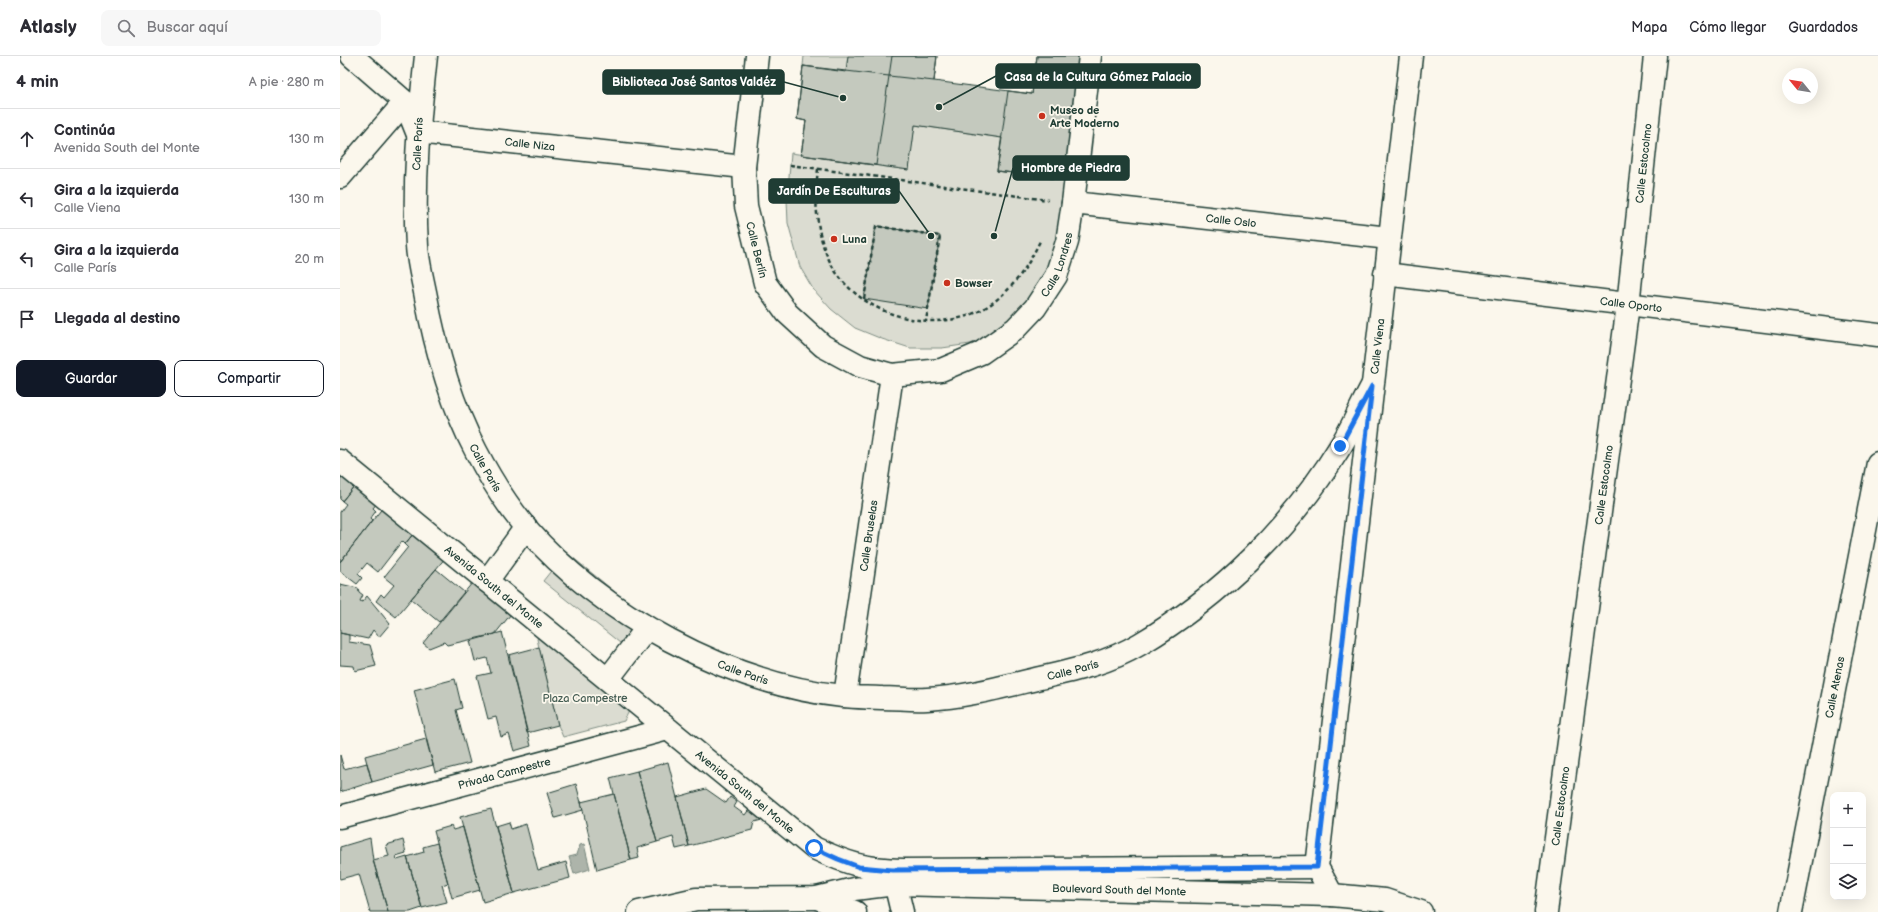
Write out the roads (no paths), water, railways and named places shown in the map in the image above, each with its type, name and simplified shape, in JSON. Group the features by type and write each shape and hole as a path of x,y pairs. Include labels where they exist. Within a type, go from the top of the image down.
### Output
{"main road":[{"path":"352,56 406,102 417,132"},
{"name":"Calle París","path":"426,56 417,132 416,193 418,251 431,323 460,416 476,451 499,491 526,527 569,571 647,628 704,657 739,670 784,685 845,696 926,699 995,690 1086,668 1137,646 1178,620 1230,578 1270,540 1303,500 1340,446 1372,386"},
{"name":"Calle Berlín","path":"757,56 744,167 746,206 765,283 787,313 823,346 860,366 892,375"},
{"name":"Calle Londres","path":"892,375 941,370 981,353 1015,329 1035,308 1056,276 1067,242 1090,56"},
{"name":"Calle Viena","path":"1317,867 1411,56"},
{"name":"Calle Estocolmo","path":"1546,912 1628,305 1655,56"},
{"path":"340,177 406,102"},
{"name":"Calle Niza","path":"417,132 744,167"},
{"name":"Calle Oslo","path":"1073,203 1389,238"},
{"name":"Calle Oporto","path":"1385,274 1878,335"},
{"name":"Calle Bruselas","path":"845,696 892,375"},
{"name":"Avenida South del Monte","path":"340,461 814,848 838,859 894,877 1317,867"},
{"name":"Calle Atenas","path":"1791,912 1878,463"},
{"path":"487,581 526,527"},
{"path":"608,679 647,628"},
{"name":"Privada Campestre","path":"340,817 668,729"},
{"path":"1317,867 1332,895"},
{"path":"894,877 902,912"},
{"name":"Boulevard South del Monte","path":"817,898 894,877 1332,895 1385,900 1421,912"},
{"path":"639,912 698,905 817,898 855,912"}],"place":[{"name":"Biblioteca José Santos Valdéz","path":"843,98"},
{"name":"Casa de la Cultura Gómez Palacio","path":"939,107"},
{"name":"Museo de Arte Moderno","path":"1042,116"},
{"name":"Jardín De Esculturas","path":"931,236"},
{"name":"Hombre de Piedra","path":"994,236"},
{"name":"Luna","path":"834,239"},
{"name":"Bowser","path":"947,283"}],"park label":[{"name":"Plaza Campestre","path":"585,698"}]}
